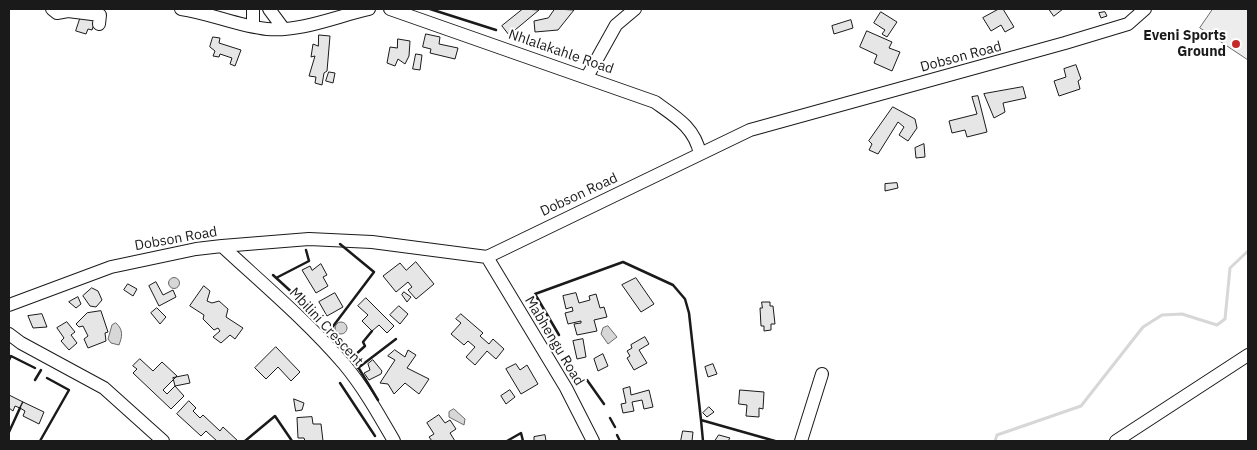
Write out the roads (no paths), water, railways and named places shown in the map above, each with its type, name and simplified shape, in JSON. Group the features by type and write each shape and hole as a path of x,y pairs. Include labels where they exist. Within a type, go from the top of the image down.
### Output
{"street":[{"path":"52,9 57,12 68,11 100,15 99,24"},
{"path":"181,9 269,29 312,25 369,9"},
{"path":"253,9 253,26"},
{"path":"269,9 283,28"},
{"name":"Nhlalakahle Road","path":"396,9 655,102 689,128 697,141 700,154"},
{"path":"587,77 616,25 634,9"},
{"name":"Dobson Road","path":"9,305 110,267 196,249 222,246 309,238 372,242 487,257 750,130 1128,24 1145,9"},
{"name":"Mbilini Crescent","path":"222,246 296,314 344,364 372,402 394,441"},
{"name":"Mabhengu Road","path":"487,257 566,388 593,441"},
{"path":"9,334 21,343 104,388 163,441"},
{"path":"1116,441 1248,355"},
{"path":"801,441 822,374"}],"waterway":[{"path":"995,441 997,435 1081,406 1143,327 1162,315 1182,314 1217,325 1225,319 1230,268 1248,251"}],"place":[{"name":"Eveni Sports Ground","path":"1236,44"}]}
